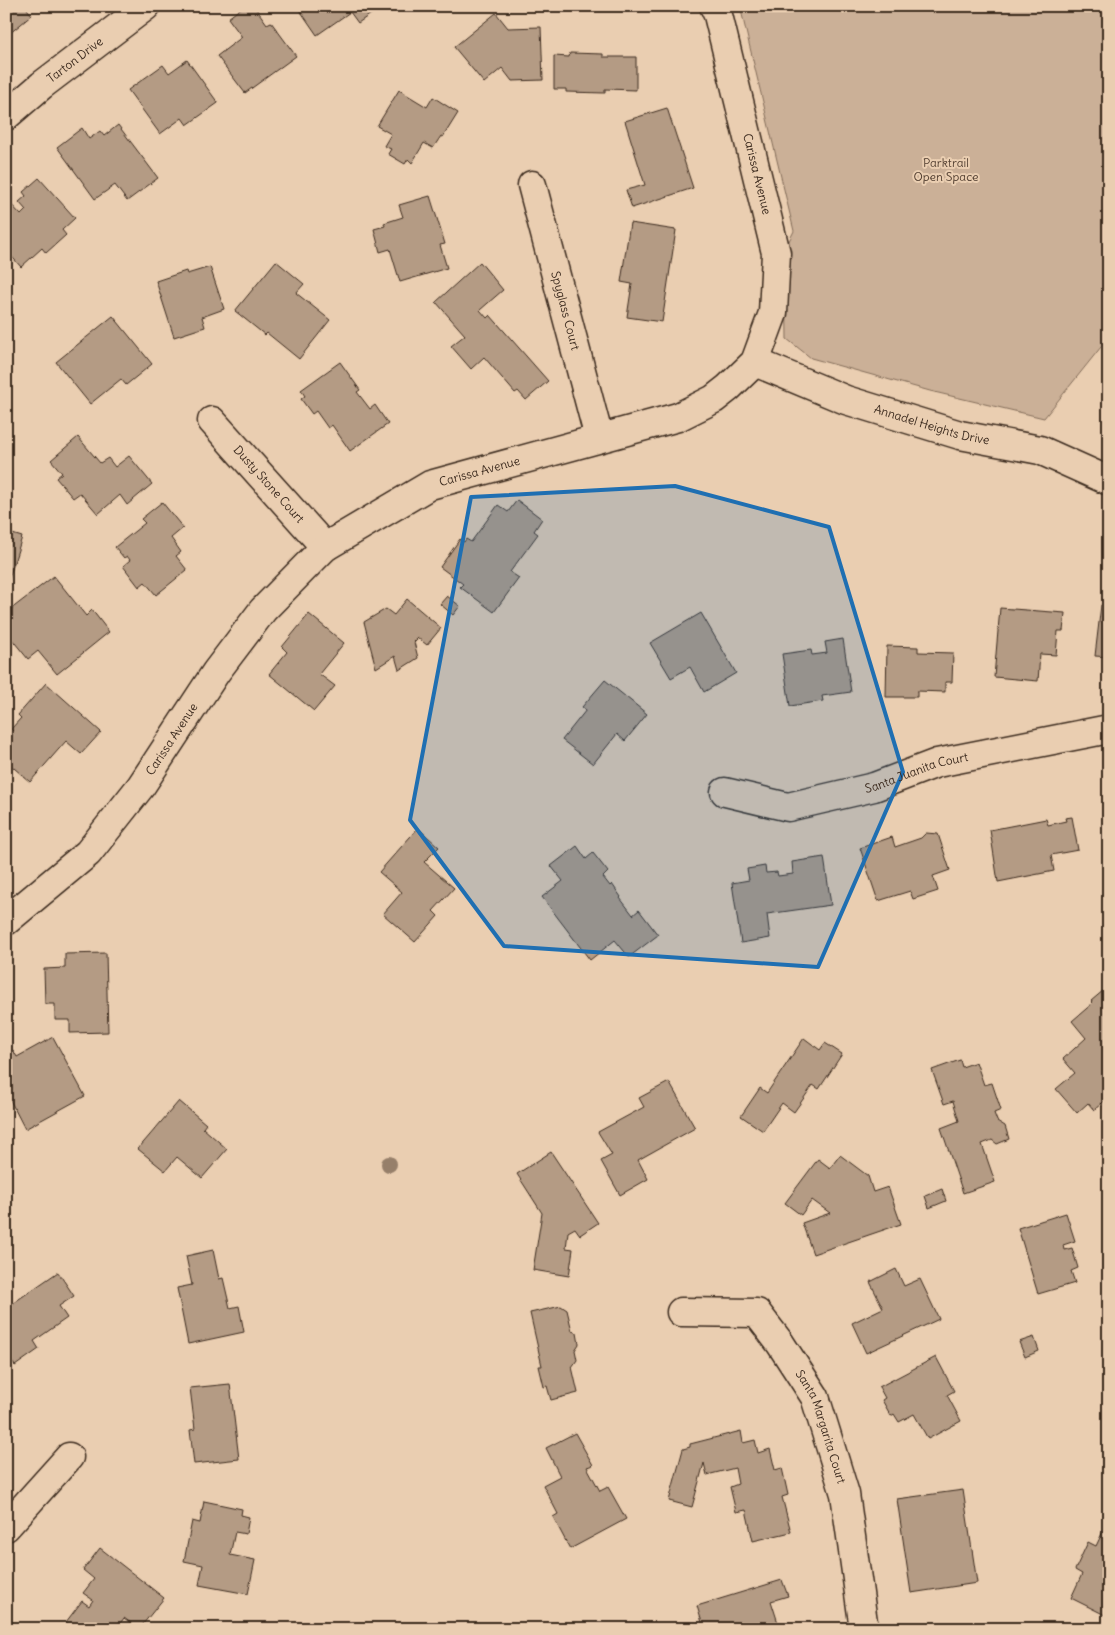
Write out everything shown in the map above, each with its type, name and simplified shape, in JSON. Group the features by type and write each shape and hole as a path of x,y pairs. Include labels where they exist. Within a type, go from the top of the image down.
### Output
{"street":[{"name":"Tarton Drive","path":"6,116 42,85 146,6"},
{"name":"Carissa Avenue","path":"6,921 88,854 141,786 216,672 263,610 325,548 430,485 678,417 714,399 755,362 773,313 776,253 718,15 714,6"},
{"name":"Spyglass Court","path":"532,185 598,438"},
{"name":"Annadel Heights Drive","path":"755,362 846,400 960,436 1040,450 1109,481"},
{"name":"Dusty Stone Court","path":"212,420 325,548"},
{"name":"Santa Juanita Court","path":"725,792 788,807 874,787 937,763 1109,729"},
{"name":"Santa Margarita Court","path":"681,1312 757,1312 780,1343 814,1397 845,1494 864,1629"},
{"path":"6,1527 69,1457"}],"highlighted area":[{"path":"675,486 829,527 903,772 818,967 504,946 410,820 471,497"}],"green space":[{"name":"Parktrail Open Space","path":"740,6 1109,6 1109,337 1044,418 930,391 811,358 787,339 786,247 794,231"}],"building":[{"path":"6,6 31,6 27,9 32,15 9,34 6,31"},
{"path":"244,6 254,6 267,24 271,22 296,56 245,93 217,56 242,37 228,18"},
{"path":"297,6 381,7 358,23 350,12 317,35"},
{"path":"496,13 508,28 541,27 543,80 512,81 502,68 484,83 454,47"},
{"path":"570,53 603,54 603,57 636,57 636,90 605,89 605,93 566,92 566,89 554,89 554,56 569,57"},
{"path":"187,60 218,103 187,125 182,118 160,134 128,90 163,65 169,73"},
{"path":"399,90 427,107 433,97 458,113 443,137 441,136 433,148 424,143 412,163 408,159 405,164 388,154 391,149 384,146 391,134 377,126"},
{"path":"667,108 693,188 632,208 626,190 645,185 625,121"},
{"path":"118,125 158,178 127,201 115,185 95,199 57,147 82,128 89,139 100,131 104,136"},
{"path":"39,178 75,218 62,230 66,235 46,253 42,248 21,267 6,250 6,205 9,202 21,215 26,210 19,202 26,196 23,192"},
{"path":"430,196 445,244 440,245 447,268 400,282 390,249 380,252 374,229 385,226 384,223 403,217 399,205"},
{"path":"630,223 676,230 662,322 627,317 632,284 621,282"},
{"path":"276,261 304,284 296,293 330,320 299,359 267,333 265,335 235,311"},
{"path":"480,262 503,290 480,310 487,318 490,315 548,381 526,400 518,391 515,393 484,357 471,369 451,346 465,335 436,302"},
{"path":"210,267 224,309 202,317 205,327 174,337 156,281 186,271 187,274"},
{"path":"113,316 152,364 126,385 121,379 90,404 56,362"},
{"path":"340,362 360,390 357,392 370,409 375,405 388,424 350,451 332,425 328,428 316,411 312,414 301,399 305,396 301,390"},
{"path":"78,437 100,463 108,458 115,467 129,456 152,484 127,505 120,495 98,514 80,493 73,498 56,478 62,473 51,460"},
{"path":"517,500 542,519 534,531 538,534 510,572 519,578 494,612 460,587 463,584 440,567 460,539 464,542 466,539 471,542 498,505 508,512"},
{"path":"162,502 183,528 171,538 181,552 176,556 187,570 156,595 145,582 139,587 123,566 130,560 127,556 124,558 115,547 145,523 141,519"},
{"path":"6,532 22,537 7,585 6,584"},
{"path":"54,576 86,616 92,610 109,632 57,674 38,651 28,659 6,632 6,613"},
{"path":"447,596 460,606 453,615 440,604"},
{"path":"407,599 441,628 427,645 418,638 414,642 418,658 399,670 395,656 376,668 364,622 386,609 394,615"},
{"path":"1101,605 1109,606 1109,657 1095,656"},
{"path":"1000,608 1065,613 1063,631 1058,631 1056,655 1040,654 1038,681 994,677"},
{"path":"701,613 736,673 704,692 690,667 671,678 650,643"},
{"path":"309,614 344,643 319,674 335,686 314,711 269,674 287,652 282,647"},
{"path":"843,639 851,692 822,696 823,701 790,706 782,654 811,650 812,655 827,653 825,642"},
{"path":"887,646 918,647 918,652 953,653 952,682 945,682 945,692 917,691 917,697 886,697"},
{"path":"605,680 647,714 625,741 617,734 593,764 562,740 586,710 582,707"},
{"path":"46,683 101,732 81,754 66,741 30,782 6,761 6,740 14,732 11,729 21,718 18,715"},
{"path":"1072,817 1078,850 1051,855 1054,871 998,882 990,830 1046,819 1048,825 1066,821 1065,818"},
{"path":"418,828 439,847 424,862 454,888 433,911 438,916 415,942 383,914 402,892 379,872"},
{"path":"926,833 938,834 950,870 933,876 938,891 913,899 910,891 878,901 860,848 892,837 895,847 921,838"},
{"path":"577,846 586,859 593,853 608,872 603,877 610,886 612,884 633,915 639,910 658,935 629,957 615,940 590,960 542,897 563,881 551,866"},
{"path":"824,857 831,905 767,914 770,938 741,943 732,883 749,880 747,869 765,866 766,873 777,872 778,876 793,874 792,862"},
{"path":"106,953 108,1032 70,1033 70,1020 55,1020 55,1004 45,1004 44,969 65,968 65,954"},
{"path":"1104,990 1109,996 1109,1069 1106,1072 1109,1075 1109,1097 1094,1110 1088,1103 1077,1113 1056,1089 1075,1073 1063,1059 1086,1038 1072,1021 1093,1003 1091,1001"},
{"path":"53,1037 85,1096 25,1129 10,1100 6,1102 6,1053 13,1050 17,1057"},
{"path":"804,1038 820,1050 825,1043 842,1054 819,1089 813,1085 794,1112 782,1103 763,1131 741,1116 760,1088 767,1093"},
{"path":"960,1060 962,1067 976,1062 984,1085 992,1083 1001,1110 994,1113 997,1121 1005,1126 1009,1139 997,1144 992,1140 982,1144 995,1182 963,1193 941,1128 959,1121 953,1101 944,1104 932,1070"},
{"path":"669,1082 695,1128 638,1160 648,1179 620,1195 601,1161 612,1155 598,1132 644,1107 639,1098"},
{"path":"179,1101 206,1124 203,1128 227,1149 202,1178 177,1157 165,1171 138,1149"},
{"path":"551,1152 598,1223 580,1235 575,1228 568,1232 566,1248 573,1249 569,1276 533,1270 542,1213 517,1174"},
{"path":"840,1155 868,1176 873,1192 888,1187 901,1224 813,1254 802,1223 830,1213 812,1200 801,1215 785,1203 818,1159 830,1168"},
{"path":"942,1189 946,1201 929,1208 925,1196"},
{"path":"1066,1213 1075,1241 1063,1245 1064,1250 1072,1248 1078,1268 1071,1271 1075,1283 1038,1294 1018,1228"},
{"path":"213,1250 219,1279 223,1278 230,1308 239,1306 244,1332 188,1344 177,1288 192,1285 186,1256"},
{"path":"896,1269 904,1286 920,1279 939,1319 866,1353 852,1323 883,1308 870,1282"},
{"path":"58,1272 74,1296 59,1306 67,1318 34,1341 39,1349 15,1366 6,1353 6,1308"},
{"path":"561,1306 567,1310 572,1331 577,1333 579,1344 575,1350 577,1360 572,1367 578,1393 551,1400 547,1386 544,1387 539,1366 542,1366 530,1313"},
{"path":"1034,1337 1039,1351 1025,1357 1019,1342"},
{"path":"936,1357 954,1391 947,1395 961,1421 928,1439 914,1414 899,1422 894,1414 891,1416 882,1400 885,1398 879,1387"},
{"path":"230,1384 239,1459 194,1464 190,1430 195,1429 190,1388"},
{"path":"741,1431 743,1443 755,1440 758,1453 770,1449 775,1470 782,1468 788,1495 782,1497 791,1532 753,1541 746,1510 736,1512 730,1487 738,1484 735,1468 707,1475 704,1463 692,1507 669,1501 683,1449 690,1447 690,1444"},
{"path":"575,1433 593,1465 587,1467 600,1491 608,1487 626,1519 570,1549 553,1517 558,1514 543,1485 560,1476 546,1448"},
{"path":"963,1490 977,1583 911,1593 897,1499"},
{"path":"204,1501 242,1509 241,1515 249,1517 246,1534 235,1532 230,1555 255,1560 248,1594 199,1585 203,1565 184,1561 192,1521 200,1523"},
{"path":"1107,1523 1109,1523 1109,1617 1071,1598 1082,1574 1075,1570 1088,1542 1096,1546"},
{"path":"100,1548 164,1598 139,1629 124,1618 116,1629 75,1629 66,1622 82,1601 89,1606 93,1600 83,1593 94,1579 83,1570"},
{"path":"782,1580 788,1596 771,1601 780,1629 704,1629 697,1606"}]}
